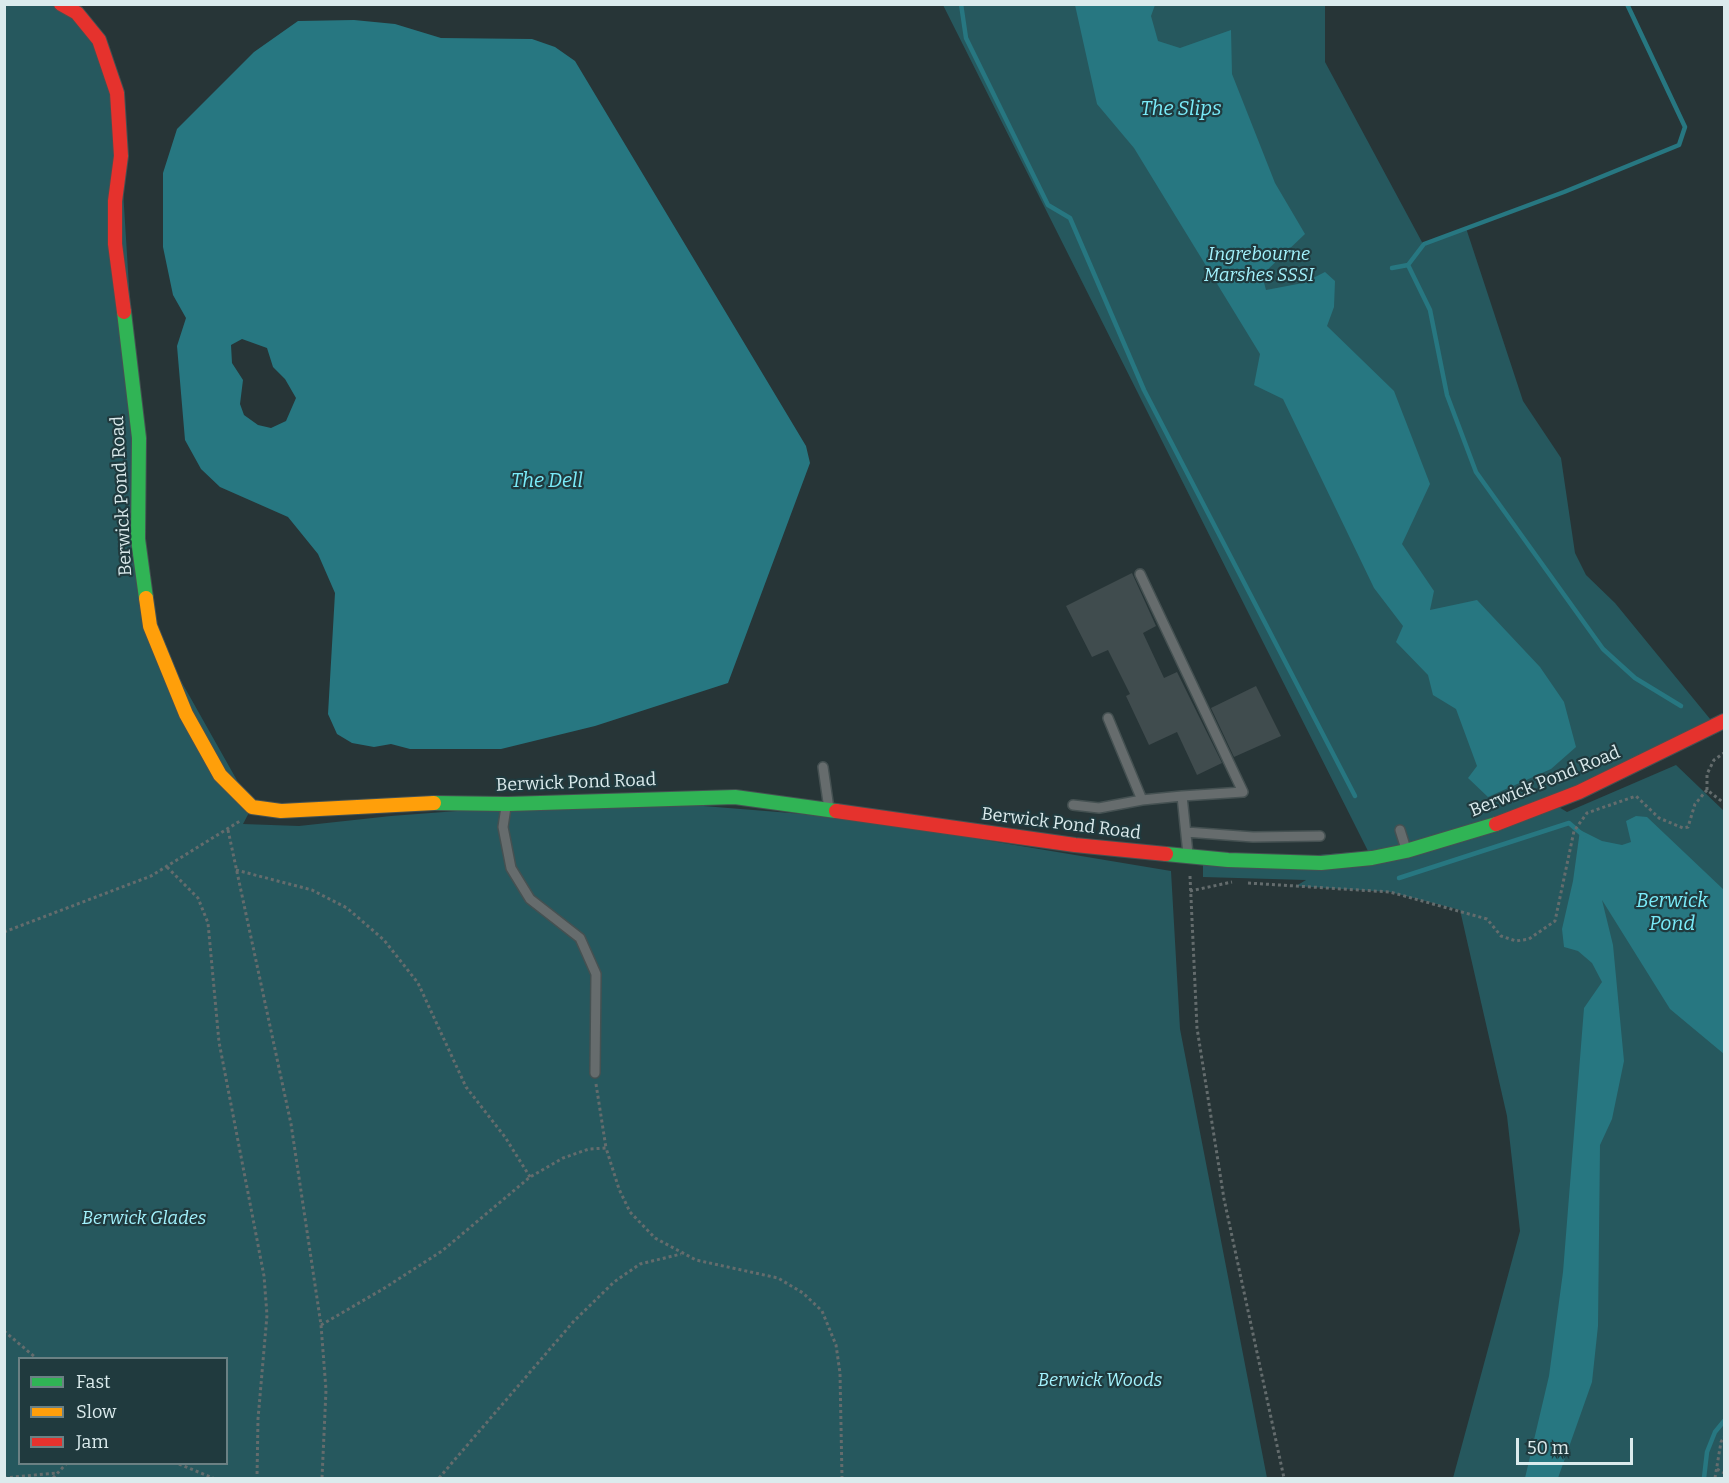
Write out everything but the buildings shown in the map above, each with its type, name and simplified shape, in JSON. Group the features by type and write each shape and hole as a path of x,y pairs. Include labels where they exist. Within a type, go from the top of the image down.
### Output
{"street":[{"name":"Berwick Pond Road","path":"61,4 77,13 99,40 117,93 121,156 115,201 114,244 133,376 139,438 138,539 150,626 186,714 220,775 252,807 281,810 408,803 508,804 735,797 1064,844 1188,856 1321,863 1372,858 1407,851 1509,820 1578,792 1725,721"}],"lane":[{"path":"1073,805 1099,808 1142,800 1243,792 1140,574"},
{"path":"1108,718 1142,800"},
{"path":"823,767 830,811"},
{"path":"1182,796 1188,856"},
{"path":"508,804 503,815 503,826 511,868 530,899 580,938 596,974 595,1073"},
{"path":"1400,830 1407,851"},
{"path":"1186,832 1253,837 1320,836"}],"path":[{"path":"1190,891 1232,882 1390,892 1487,919 1500,936 1516,941 1529,939 1555,921 1574,831 1587,813 1636,796 1659,818 1683,828 1688,827 1695,804 1707,790 1707,774 1714,760 1725,753"},
{"path":"1707,790 1725,803"},
{"path":"4,932 151,876 228,831 291,1124 321,1325 326,1390 322,1479"},
{"path":"1188,856 1197,1028 1224,1199 1284,1479"},
{"path":"167,867 198,898 208,923 219,1042 264,1276 267,1315 258,1419 257,1479"},
{"path":"236,870 312,890 347,908 384,940 418,983 466,1087 505,1137 530,1177"},
{"path":"595,1073 606,1148 619,1189 630,1212 655,1238 682,1254 778,1278 803,1293 822,1311 836,1345 840,1373 842,1479"},
{"path":"321,1325 442,1251 530,1177 563,1158 589,1149 606,1148"},
{"path":"439,1479 574,1321 614,1282 640,1264 682,1254"},
{"path":"4,1331 34,1357"},
{"path":"1715,1479 1721,1442 1725,1437"},
{"path":"53,1479 65,1465"},
{"path":"181,1465 213,1479"},
{"path":"1717,1469 1725,1473"},
{"path":"4,1478 56,1473"}],"green space":[{"path":"61,4 77,13 117,93 150,626 252,807 243,824 299,826 391,816 616,799 853,818 1171,871 1180,1029 1267,1478 5,1478 4,5"},
{"name":"Ingrebourne Marshes SSSI","path":"943,5 1325,5 1325,62 1423,244 1466,228 1523,401 1561,458 1575,553 1586,575 1615,603 1715,725 1552,803 1567,812 1676,765 1724,811 1724,1478 1453,1478 1520,1231 1507,1116 1460,910 1390,892 1296,886 1306,880 1203,877 1203,864 1368,851"}],"water":[{"name":"The Slips","path":"1075,5 1155,5 1151,16 1158,41 1180,48 1231,30 1232,74 1275,183 1305,234 1262,275 1266,290 1303,283 1325,272 1335,281 1334,307 1327,326 1394,391 1430,484 1402,544 1434,591 1430,610 1477,600 1540,667 1564,702 1576,747 1551,769 1488,797 1468,778 1477,766 1456,709 1433,695 1428,675 1396,642 1403,626 1374,588 1283,399 1254,385 1260,354 1134,148 1097,104"},
{"name":"The Dell","path":"354,20 395,24 441,38 532,39 555,47 575,61 806,446 810,463 728,683 595,726 501,749 410,749 391,744 374,747 352,743 337,734 328,714 335,593 318,554 288,517 220,487 201,469 185,440 177,346 186,318 173,295 163,247 163,173 177,129 254,52 298,21","holes":["242,339 267,348 273,367 285,379 296,398 286,421 271,428 258,425 244,415 240,404 243,380 232,363 231,345"]},
{"name":"Berwick Pond","path":"1636,816 1647,817 1724,890 1724,1054 1670,1009 1602,900 1613,945 1624,1061 1612,1119 1600,1145 1598,1326 1592,1382 1558,1478 1525,1478 1549,1376 1563,1272 1584,1008 1602,982 1592,963 1578,951 1564,947 1562,929 1573,881 1580,830 1602,841 1622,845 1631,842 1626,821"}],"waterway":[{"path":"961,4 966,38 1048,205 1070,218 1144,390 1355,796"},
{"path":"1392,268 1408,265 1424,244 1564,192 1679,145 1685,127 1627,4"},
{"path":"1408,265 1430,310 1447,395 1476,472 1603,649 1635,678 1681,706"},
{"path":"1399,878 1569,823 1584,836"},
{"path":"1704,1478 1707,1452 1715,1432 1724,1421"}],"traffic: fast":[{"path":"124,312 139,438 138,539 146,598"},
{"path":"434,803 508,804 735,797 836,811"},
{"path":"1166,854 1228,860 1321,863 1372,858 1406,851 1496,824"}],"traffic: slow":[{"path":"146,598 150,626 186,714 220,775 252,807 281,811 434,803"}],"traffic: jam":[{"path":"61,4 77,13 99,40 117,93 121,156 115,201 115,244 124,312"},
{"path":"1496,824 1579,792 1724,721"},
{"path":"836,811 1075,845 1166,854"}],"park label":[{"name":"Berwick Glades","path":"144,1219"},
{"name":"Berwick Woods","path":"1100,1381"}]}
